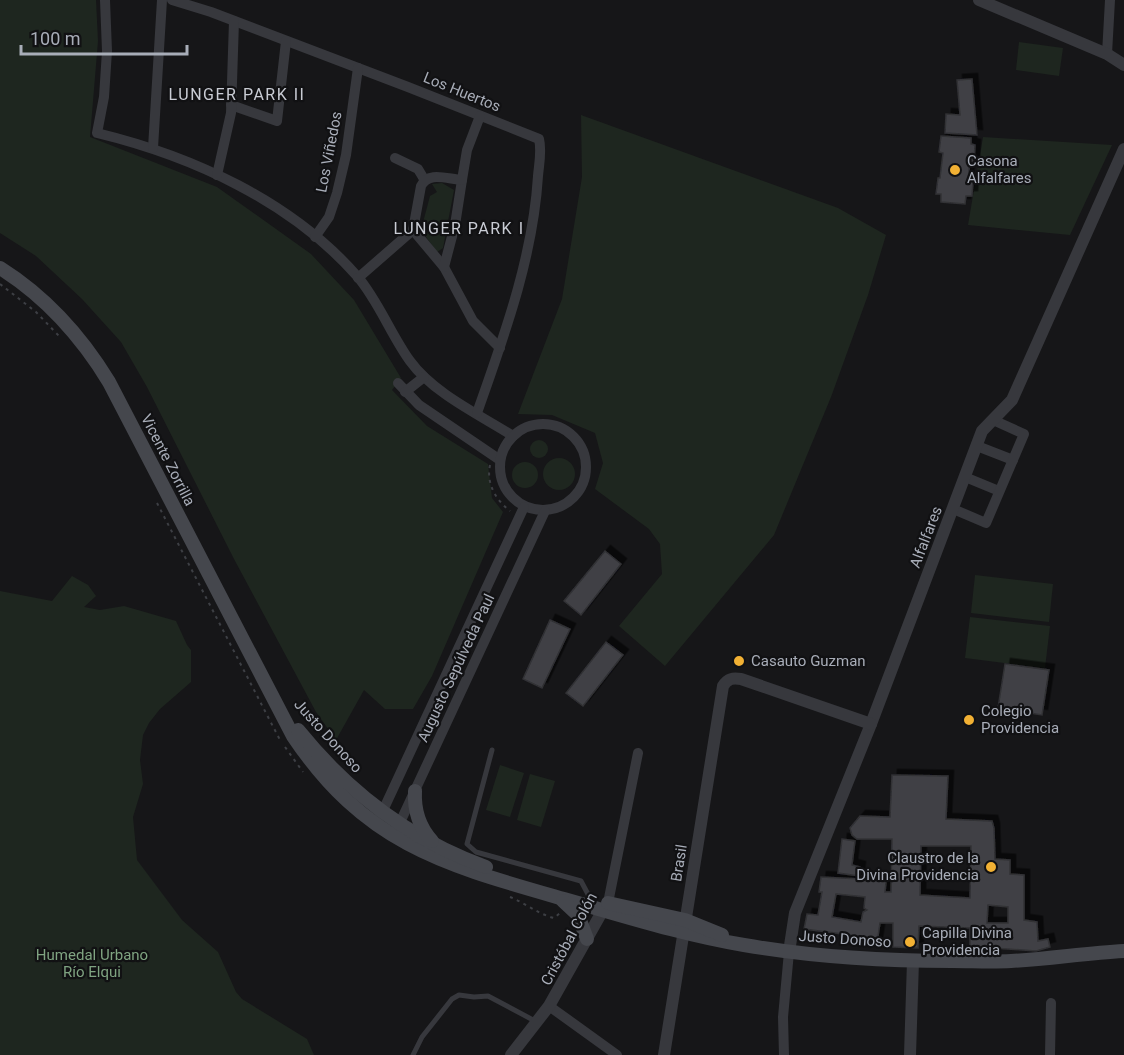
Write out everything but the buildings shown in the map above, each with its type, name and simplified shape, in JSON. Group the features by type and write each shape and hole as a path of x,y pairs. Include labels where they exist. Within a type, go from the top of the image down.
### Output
{"main road":[{"name":"Vicente Zorrilla","path":"0,268 28,287 59,315 98,364 271,695"},
{"name":"Justo Donoso","path":"271,695 320,755 356,791 379,819 444,862 550,895 685,926 704,926 743,945 789,952 913,961 1010,961 1124,951"},
{"path":"415,791 415,807 420,822 438,847"},
{"name":"Justo Donoso","path":"397,830 494,870 590,898 606,907"},
{"path":"550,895 573,910 582,922 587,939"}],"street":[{"path":"105,0 107,51 104,97 97,133 153,148 217,175 268,203 327,245 358,278 410,361 424,377 513,436"},
{"path":"153,148 162,0"},
{"name":"Los Huertos","path":"172,0 234,21 536,137 540,144 538,187 532,228 515,302 477,413"},
{"path":"979,0 1107,54 1124,65"},
{"path":"1107,54 1110,0"},
{"path":"217,175 231,105 234,21"},
{"path":"231,105 277,121 286,41"},
{"name":"Los Viñedos","path":"315,237 329,217 338,193 346,156 358,68"},
{"path":"444,267 455,225 467,150 480,116"},
{"name":"Alfalfares","path":"789,952 795,913 871,724 982,432 1012,400 1124,149"},
{"path":"395,158 418,169 424,180"},
{"path":"358,278 413,230 421,186 428,176 462,180"},
{"path":"413,230 444,267 473,321 500,348"},
{"path":"424,377 402,387 441,421 496,461 504,486 511,498 524,507 538,511 553,510 567,504 578,494 585,481 586,466 583,451 576,437 550,424 537,424 524,428 513,436 496,461"},
{"path":"953,509 986,523 1024,434 993,420"},
{"path":"977,446 1013,460"},
{"path":"965,477 999,491"},
{"name":"Augusto Sepúlveda Paul","path":"379,819 524,507"},
{"name":"Augusto Sepúlveda Paul","path":"397,830 545,511"},
{"name":"Brasil","path":"664,1055 723,686 730,679 741,679 871,724"},
{"path":"424,723 443,731"},
{"name":"Cristóbal Colón","path":"511,1055 549,1006 606,907 638,753"},
{"path":"783,1055 789,952"},
{"path":"910,1055 913,961"},
{"path":"1050,1055 1052,1003"},
{"path":"549,1006 617,1055"}],"lane":[{"path":"492,750 467,844 476,852 581,881 590,898"},
{"path":"413,1055 428,1030 452,999 459,995 488,996 536,1022"}],"path":[{"path":"496,461 489,471 491,486 497,501 511,512"}],"green space":[{"path":"0,0 96,0 98,41 90,137 217,187 311,254 354,300 401,378 392,390 427,426 488,464 492,498 503,512 432,676 413,709 385,709 364,690 336,740 316,712 234,559 147,387 121,342 82,299 36,256 0,233"},
{"path":"1019,42 1063,48 1059,76 1016,70"},
{"path":"581,115 838,208 886,235 868,295 831,397 774,535 665,666 619,626 662,574 660,544 649,529 595,489 603,463 595,433 552,415 518,414 562,299 582,177"},
{"path":"983,137 1112,145 1070,235 968,225"},
{"path":"442,183 454,190 443,248 437,252 421,230 430,196 437,192 432,184"},
{"path":"539,440 545,443 548,449 545,455 539,458 533,455 530,449 533,443"},
{"path":"559,458 570,463 575,474 570,485 559,490 548,485 543,474 548,463"},
{"path":"525,462 534,466 538,475 534,484 525,488 516,484 512,475 516,466"},
{"path":"975,575 1053,584 1049,622 971,613"},
{"name":"Humedal Urbano Río Elqui","path":"72,576 88,585 96,596 84,607 100,610 124,606 176,621 191,650 191,682 160,709 143,735 140,760 143,784 133,817 137,860 182,920 218,952 236,992 242,999 307,1039 314,1055 0,1055 0,591 52,601"},
{"path":"970,617 1050,626 1045,668 965,658"},
{"path":"500,765 524,773 510,817 486,810"},
{"path":"530,774 555,781 541,827 517,820"}],"place":[{"name":"Casona Alfalfares","path":"955,170"},
{"name":"Casauto Guzman","path":"739,661"},
{"name":"Colegio Providencia","path":"969,720"},
{"name":"Claustro de la Divina Providencia","path":"991,867"},
{"name":"Capilla Divina Providencia","path":"910,942"}],"district":[{"name":"LUNGER PARK II","path":"237,94"},
{"name":"LUNGER PARK I","path":"459,228"}]}
